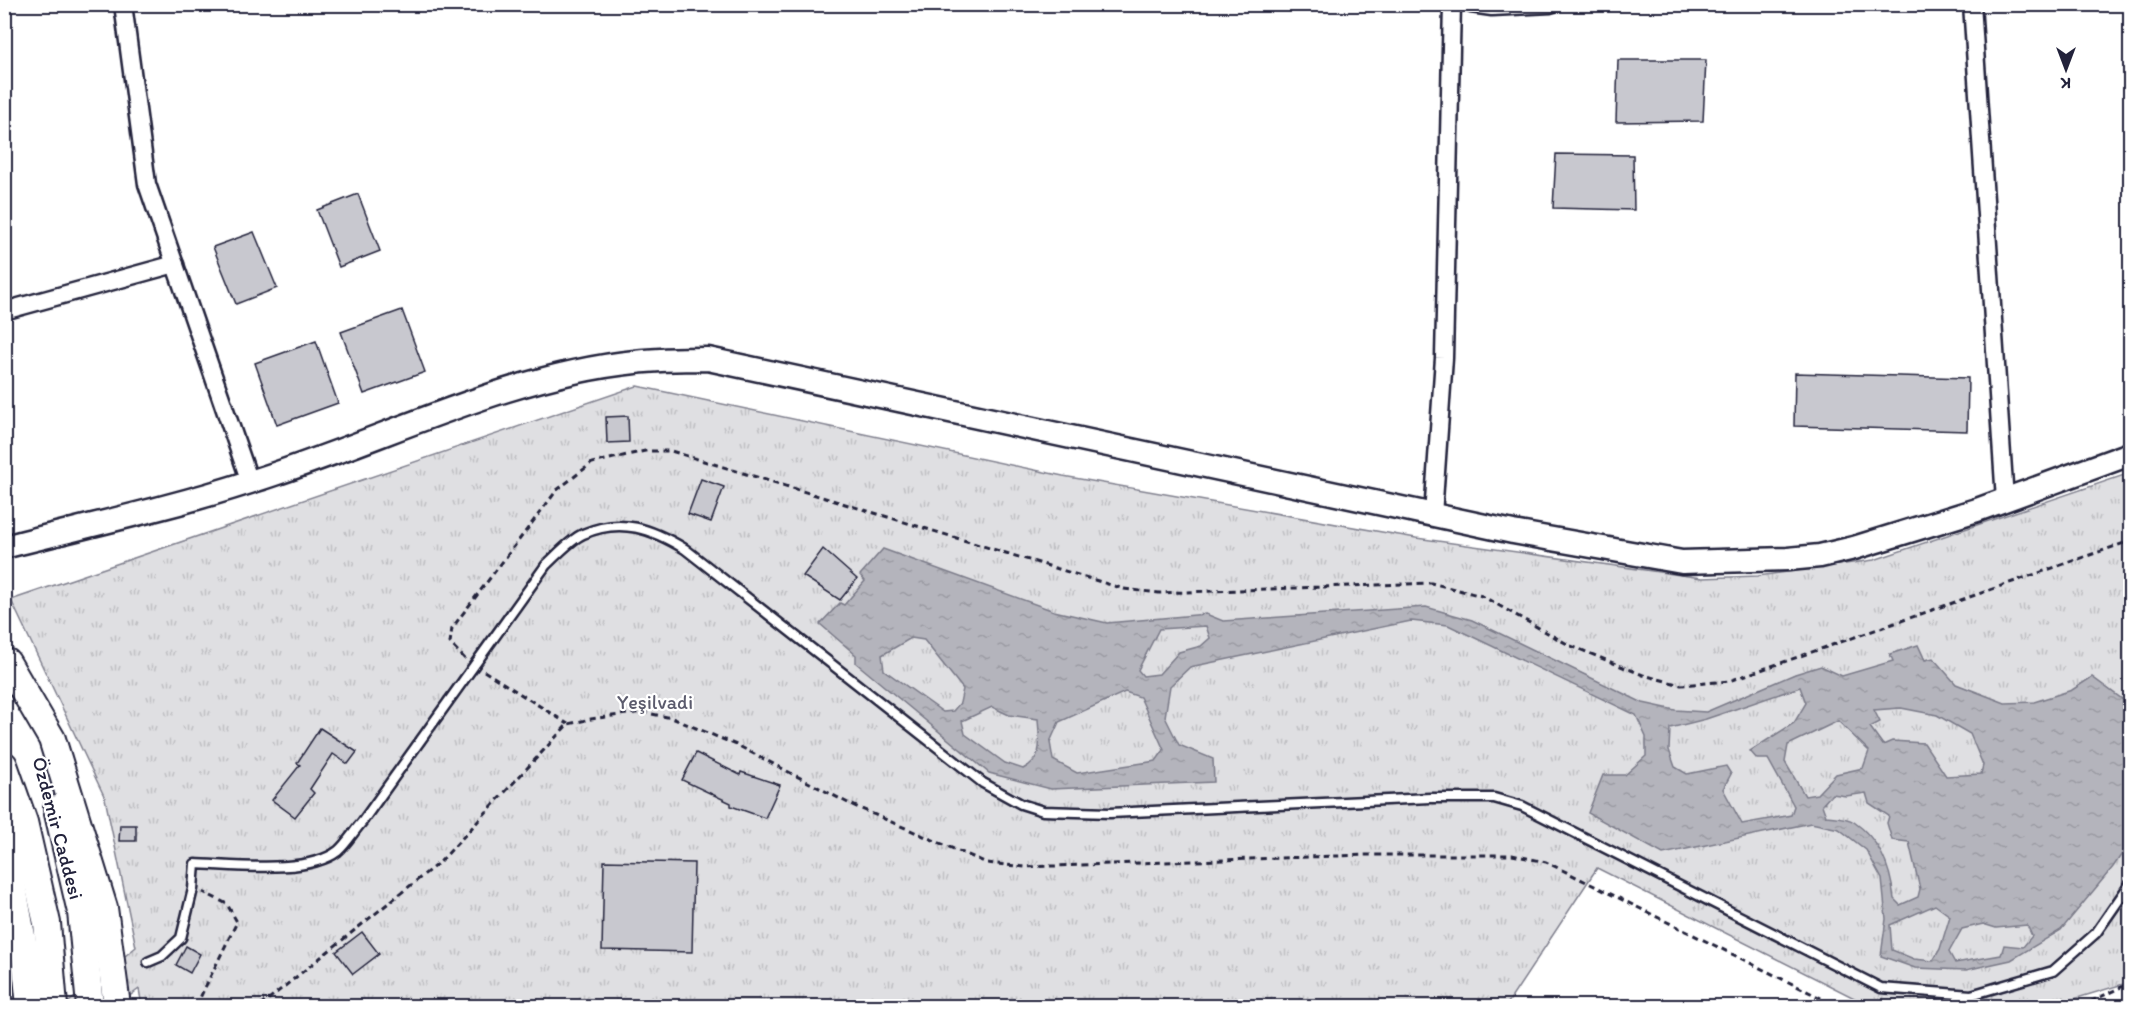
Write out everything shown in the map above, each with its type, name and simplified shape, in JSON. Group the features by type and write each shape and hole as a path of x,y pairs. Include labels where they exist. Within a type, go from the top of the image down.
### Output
{"main road":[{"name":"Özdemir Caddesi","path":"6,658 58,812 81,912 90,1006"},
{"path":"6,658 52,739 104,908 117,1006"},
{"name":"Özdemir Caddesi","path":"4,765 24,822 47,923 54,1006"},
{"path":"4,839 24,947 30,1006"}],"street":[{"path":"123,4 147,184 250,482"},
{"path":"1432,515 1444,358 1452,4"},
{"path":"1470,4 1492,7 1551,4"},
{"path":"1972,4 2005,500"},
{"path":"4,310 175,264"},
{"path":"4,547 250,482 524,386 633,362 708,359 1432,515 1682,562 1734,562 1820,556 1881,540 2005,500 2130,454"},
{"path":"4,882 24,947"}],"lane":[{"path":"148,962 162,956 181,938 194,889 195,864 282,866 313,862 337,851 362,822 546,565 581,535 615,525 655,531 685,549 983,783 1021,804 1043,811 1110,813 1430,798 1494,798 1522,806 1881,988 1971,995 2053,971 2096,933 2130,884"}],"path":[{"path":"568,724 463,658 450,643 452,628 557,490 592,464 645,452 671,452 1124,590 1159,593 1431,582 1482,596 1569,645 1643,675 1681,685 1729,681 2130,541"},
{"path":"260,1006 441,861 568,724 642,712 672,718 739,746 850,804 987,863 1025,867 1365,855 1512,855 1546,862 1837,1006"},
{"path":"194,889 227,904 237,922 196,1006"},
{"path":"2081,1006 2130,983"}],"green space":[{"name":"Yeşilvadi","path":"637,386 1063,476 1416,538 1702,578 1758,576 1874,560 2130,473 2130,982 2051,1006 1870,1006 1597,868 1506,1006 142,1006 139,989 116,1006 64,1006 136,947 105,798 11,600"}],"water":[{"path":"883,549 1054,611 1107,623 1206,614 1223,621 1426,607 1472,620 1643,703 1675,710 1706,712 1795,674 1821,666 1842,676 1893,661 1890,654 1918,645 1925,660 1933,658 1956,684 2005,703 2034,702 2072,690 2092,677 2130,705 2130,842 2113,867 2061,930 2011,960 1966,970 1915,968 1881,956 1886,919 1882,879 1866,850 1839,829 1811,823 1663,854 1588,813 1603,775 1625,775 1646,756 1646,737 1636,715 1448,625 1411,621 1190,667 1170,686 1165,717 1179,745 1213,759 1214,782 1051,789 989,773 856,663 856,655 820,624 840,603 844,605 865,581 860,575","holes":["1206,626 1210,638 1201,646 1179,652 1159,674 1143,676 1138,670 1159,629","911,638 924,640 963,689 960,703 953,711 943,712 884,670 882,655","1800,687 1806,703 1794,723 1750,751 1757,759 1768,759 1794,806 1791,815 1742,824 1723,789 1731,774 1726,766 1687,774 1675,767 1669,750 1670,728 1706,719","1125,692 1140,697 1164,750 1156,761 1077,773 1053,760 1050,742 1059,722","992,707 1009,715 1038,719 1039,747 1035,759 1023,769 1005,763 965,734 962,721","1901,708 1937,715 1970,734 1983,765 1981,774 1946,776 1924,743 1892,741 1883,745 1870,727 1880,722 1874,710","1838,721 1869,751 1863,768 1836,774 1817,794 1805,796 1785,762 1788,745","1866,793 1869,803 1889,816 1887,823 1892,840 1909,842 1920,889 1918,897 1900,905 1894,899 1887,866 1871,837 1851,820 1826,816 1822,805 1832,794 1846,796","1935,905 1950,916 1940,949 1933,961 1914,959 1892,950 1890,925","1983,924 1996,928 2027,925 2032,936 2023,947 2004,945 2001,955 1955,963 1949,952 1962,929"]}],"building":[{"path":"1618,60 1706,60 1703,121 1616,122"},
{"path":"1556,154 1633,155 1634,210 1553,208"},
{"path":"358,194 380,251 339,267 317,210"},
{"path":"254,232 277,288 236,304 213,247"},
{"path":"402,310 425,372 364,394 341,332"},
{"path":"316,341 338,403 277,425 255,363"},
{"path":"1795,373 1968,378 1967,431 1794,426"},
{"path":"628,416 629,442 607,443 606,417"},
{"path":"701,479 724,487 711,522 688,514"},
{"path":"823,549 857,579 840,600 803,576"},
{"path":"320,728 357,752 348,764 333,754 310,789 314,793 295,817 272,800 300,765 297,763"},
{"path":"696,753 740,775 741,772 780,785 765,818 731,806 731,803 682,780"},
{"path":"120,825 136,825 136,841 119,841"},
{"path":"604,861 694,863 692,952 602,950"},
{"path":"362,932 379,954 353,974 336,952"},
{"path":"186,946 200,954 190,973 176,965"}]}
